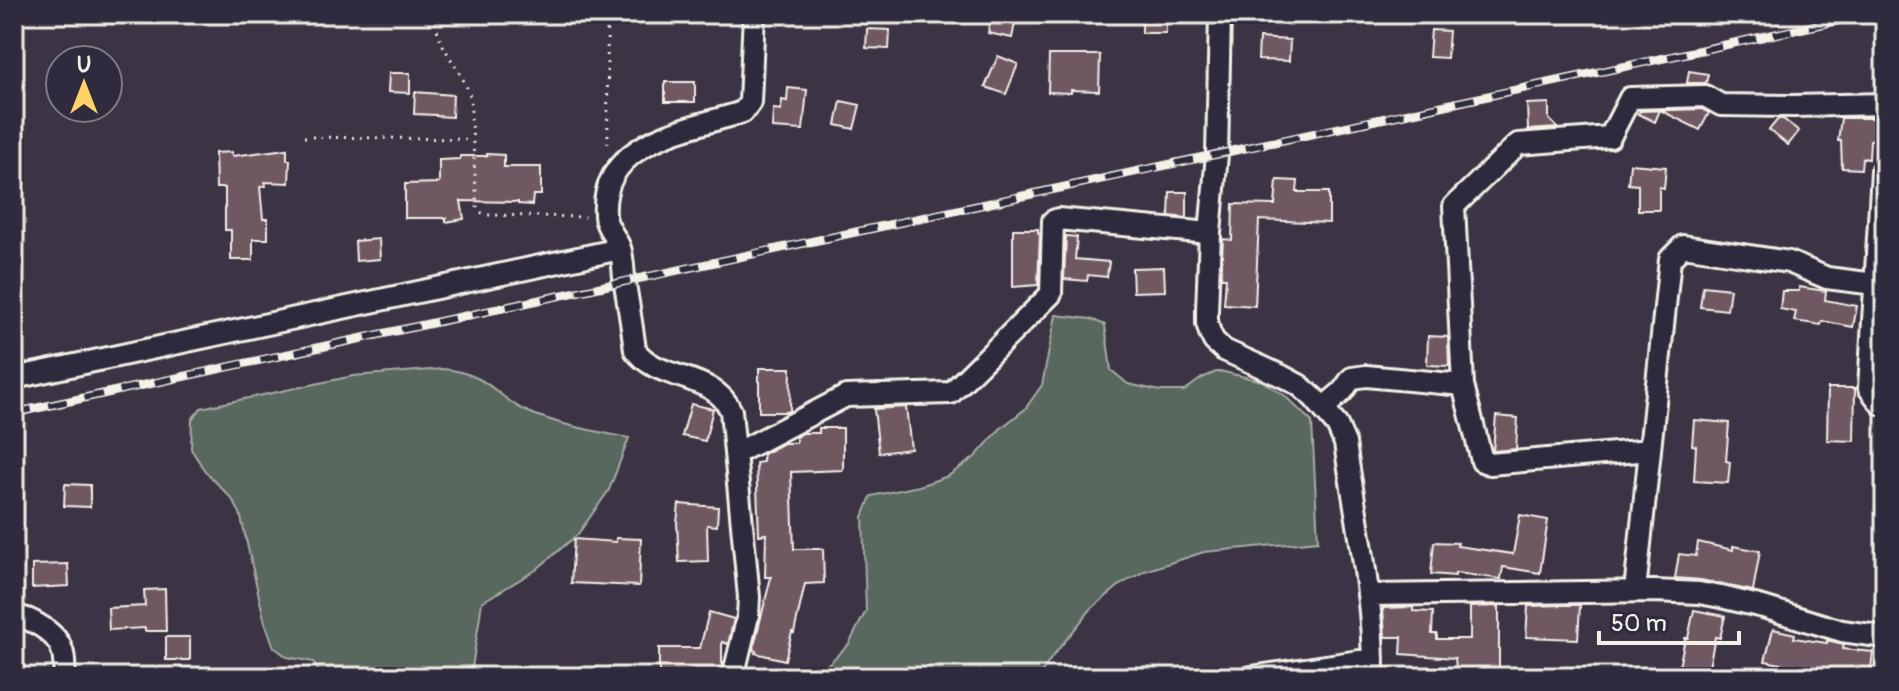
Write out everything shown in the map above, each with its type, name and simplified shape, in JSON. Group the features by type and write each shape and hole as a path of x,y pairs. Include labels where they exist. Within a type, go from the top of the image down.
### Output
{"street":[{"path":"733,677 749,607 731,411 717,390 641,358 635,350 620,249 605,218 608,183 615,170 630,155 655,139 743,112 750,102 754,14"},
{"path":"1220,14 1217,154 1207,323 1214,341 1224,350 1299,385 1337,425 1345,443 1368,595 1373,668 1251,677"},
{"path":"1650,450 1490,464 1482,461 1463,385 1454,206 1518,144 1610,137 1630,98 1705,96 1721,105 1885,104"},
{"path":"1885,171 1882,171 1869,388 1885,405"},
{"path":"735,454 846,396 951,393 1051,294 1053,221 1210,233"},
{"path":"1635,591 1670,259 1683,246 1789,262 1827,278 1875,284"},
{"path":"14,378 620,249"},
{"path":"1323,408 1342,392 1352,378 1366,376 1463,385"},
{"path":"1368,595 1684,592 1763,607 1842,631 1885,637"},
{"path":"14,616 23,617 53,636 62,647 65,677"}],"path":[{"path":"435,14 439,41 466,84 470,96 477,207 480,212 486,215 605,218"},
{"path":"607,14 608,183"},
{"path":"304,137 472,139"}],"green space":[{"path":"1056,315 1091,319 1105,325 1111,370 1128,384 1160,391 1184,391 1202,378 1224,372 1262,381 1284,395 1312,422 1318,541 1204,552 1145,571 1120,585 1091,609 1039,677 810,677 822,670 849,644 866,611 863,517 871,496 948,476 975,457 1000,429 1025,409 1042,385"},
{"path":"443,369 475,377 520,408 538,416 629,438 609,490 578,534 536,570 482,602 472,668 483,674 541,677 322,677 313,662 287,657 274,647 265,623 240,513 191,449 192,419 201,408 353,376"}],"building":[{"path":"992,14 1016,18 1012,38 988,33"},
{"path":"1142,14 1166,14 1166,33 1142,33"},
{"path":"867,29 890,30 889,49 866,48"},
{"path":"1431,30 1449,31 1447,58 1429,57"},
{"path":"1259,38 1290,40 1289,61 1258,60"},
{"path":"1049,55 1100,55 1099,91 1048,92"},
{"path":"998,56 1018,64 1006,94 985,87"},
{"path":"1689,71 1708,74 1706,83 1687,83"},
{"path":"389,73 410,73 410,93 388,92"},
{"path":"665,82 695,82 695,102 665,102"},
{"path":"788,88 807,90 803,130 772,128 773,109 781,110 782,100 787,101"},
{"path":"415,92 453,95 452,117 414,114"},
{"path":"841,101 860,105 854,129 836,125"},
{"path":"1549,103 1549,119 1558,128 1528,130 1527,104"},
{"path":"1702,109 1709,113 1700,130 1661,110"},
{"path":"1660,110 1655,122 1638,114 1640,111"},
{"path":"1841,118 1885,118 1885,137 1870,140 1869,159 1862,158 1861,169 1842,168 1841,141 1838,141"},
{"path":"1778,119 1783,119 1799,131 1788,145 1769,130"},
{"path":"287,149 289,183 265,182 266,186 260,187 263,219 268,219 268,239 253,239 253,260 231,260 231,230 225,230 225,188 216,188 215,153 232,152 232,156"},
{"path":"504,155 504,167 541,167 541,195 533,195 532,205 461,201 464,219 446,222 446,218 405,218 405,184 439,183 439,160"},
{"path":"1630,164 1666,167 1664,188 1659,187 1659,210 1638,210 1638,185 1628,184"},
{"path":"1277,180 1298,181 1297,192 1329,192 1329,223 1259,220 1255,306 1224,304 1226,278 1221,278 1223,239 1232,240 1233,204 1275,205"},
{"path":"1170,192 1187,192 1187,218 1169,216"},
{"path":"1013,229 1038,229 1038,285 1013,287"},
{"path":"1066,236 1077,237 1075,259 1109,262 1107,277 1088,275 1087,281 1064,279"},
{"path":"379,239 380,259 356,261 355,241"},
{"path":"1164,267 1165,291 1133,292 1132,268"},
{"path":"1703,286 1730,289 1727,310 1700,307"},
{"path":"1799,287 1826,291 1825,300 1857,306 1853,327 1822,321 1821,325 1794,321 1796,312 1780,309 1782,291 1799,291"},
{"path":"1428,336 1448,337 1449,366 1427,365"},
{"path":"759,368 791,368 790,410 759,412"},
{"path":"1828,388 1855,388 1854,441 1827,440"},
{"path":"691,404 713,409 705,441 682,436"},
{"path":"906,407 911,449 879,453 874,409"},
{"path":"1496,416 1518,418 1516,449 1493,451"},
{"path":"1694,420 1729,423 1728,483 1694,481"},
{"path":"819,428 843,428 843,470 791,472 794,549 823,549 824,583 805,584 785,660 753,650 771,577 765,577 766,534 759,535 756,463 763,462 763,454 784,443 796,443 796,437 803,433 819,433"},
{"path":"65,484 90,485 90,507 64,506"},
{"path":"679,504 718,507 717,526 707,525 708,561 679,562"},
{"path":"1520,515 1548,520 1540,573 1503,567 1501,579 1455,573 1455,576 1431,574 1434,542 1458,543 1457,546 1513,554"},
{"path":"616,538 641,539 639,586 571,583 574,539 616,542"},
{"path":"1698,542 1733,550 1733,546 1760,551 1753,591 1675,578 1679,554 1696,556"},
{"path":"68,564 69,586 32,588 32,565"},
{"path":"165,589 166,631 145,631 145,628 109,630 108,608 145,606 144,590"},
{"path":"1580,605 1578,639 1526,637 1528,606"},
{"path":"1499,606 1499,671 1456,669 1455,658 1401,654 1402,637 1385,637 1383,608 1413,607 1413,611 1433,612 1432,634 1437,634 1437,639 1470,639 1470,607"},
{"path":"1694,610 1725,616 1720,638 1715,637 1707,677 1677,677 1685,638 1688,638"},
{"path":"709,612 734,619 728,644 722,642 720,675 659,676 659,648 700,648"},
{"path":"1773,629 1795,634 1794,638 1831,641 1844,644 1843,649 1873,652 1870,677 1821,677 1822,672 1765,661"},
{"path":"166,637 190,637 190,660 166,660"}],"railway":[{"path":"14,413 1869,14"}]}
